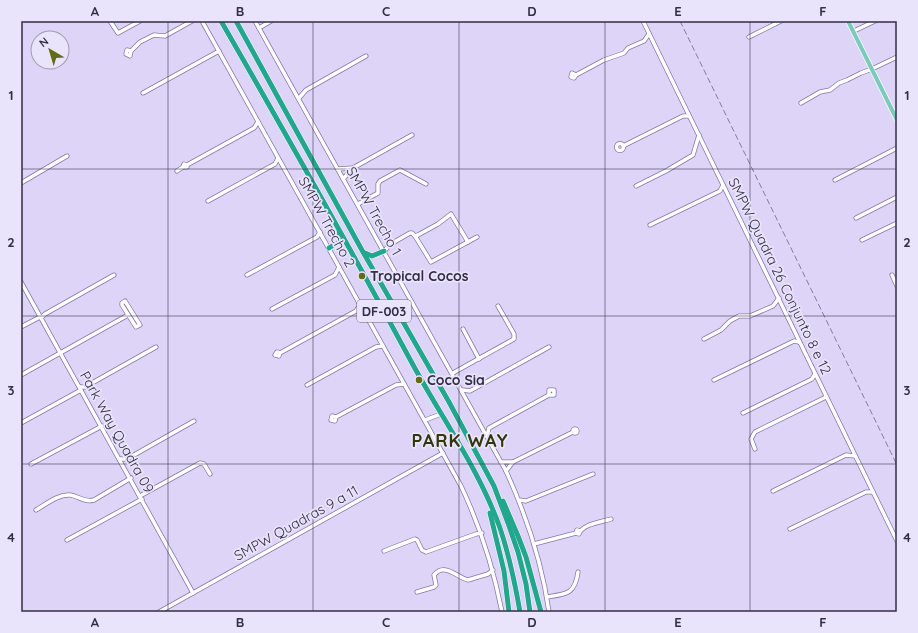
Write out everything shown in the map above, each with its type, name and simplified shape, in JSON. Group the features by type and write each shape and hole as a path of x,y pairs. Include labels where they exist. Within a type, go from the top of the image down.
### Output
{"highway":[{"name":"DF-003","path":"221,21 339,228 441,414 474,470 499,526 508,554 520,612"},
{"name":"DF-003","path":"236,21 373,269 449,402 494,486 518,552 526,584 530,612"},
{"path":"330,249 340,241 339,228"},
{"path":"330,249 340,244 351,251"},
{"path":"364,252 372,256 384,252"},
{"path":"373,269 374,259 384,252"},
{"path":"494,486 504,503 518,536 541,612"},
{"path":"490,504 490,510 504,571 509,612"}],"main road":[{"path":"848,21 897,120"}],"street":[{"path":"110,21 118,32 140,21"},
{"path":"131,51 140,42 154,34 165,36 192,21"},
{"name":"SMPW Trecho 2","path":"202,21 461,486 482,533 495,576 502,612"},
{"name":"SMPW Trecho 1","path":"255,21 453,373 506,471 522,507 534,544 541,568 549,612"},
{"path":"259,28 271,21"},
{"name":"SMPW Quadra 26 Conjunto 8 e 12","path":"643,21 897,541"},
{"path":"749,37 781,21"},
{"path":"854,31 875,21"},
{"path":"576,75 604,60 624,52 628,48 645,39 649,34"},
{"path":"645,39 652,40"},
{"path":"143,93 219,51"},
{"path":"299,98 304,92 366,56"},
{"path":"801,103 820,92 830,90 839,83 861,73 872,70 897,57"},
{"path":"296,93 304,92"},
{"path":"623,146 684,115 687,110"},
{"path":"684,115 689,116"},
{"path":"255,127 258,122"},
{"path":"177,171 183,167 183,164 187,165 255,127 261,127"},
{"path":"343,179 353,168 412,135"},
{"path":"636,186 693,155 699,135"},
{"path":"835,180 897,148"},
{"path":"21,183 67,156"},
{"path":"275,164 278,158"},
{"path":"208,201 275,164 282,164"},
{"path":"338,169 353,168"},
{"path":"358,204 378,193 378,184 380,181 400,170 426,184"},
{"path":"650,225 720,191 723,186"},
{"path":"720,191 726,192"},
{"path":"856,218 897,197"},
{"path":"415,236 438,224 451,214 468,242"},
{"path":"862,240 897,223"},
{"path":"247,275 317,236 320,232"},
{"path":"384,252 389,245 412,233 432,262 477,237"},
{"path":"317,236 323,237"},
{"path":"379,243 389,245"},
{"path":"272,309 335,274 340,267"},
{"path":"335,274 344,276"},
{"path":"21,327 114,275"},
{"path":"892,275 897,286"},
{"name":"Park Way Quadra 09","path":"21,282 131,478 193,593"},
{"path":"774,305 779,298"},
{"path":"125,301 139,326 136,327 128,315 122,304 125,301"},
{"path":"356,311 360,305"},
{"path":"704,339 721,330 730,321 740,316 750,316 774,305 782,305"},
{"path":"453,373 514,339 514,334 498,306"},
{"path":"280,353 356,311 363,310"},
{"path":"21,375 61,354 128,315"},
{"path":"463,329 479,359"},
{"path":"794,341 796,336"},
{"path":"376,347 380,340"},
{"path":"714,380 794,341 799,342"},
{"path":"307,385 376,347 384,346"},
{"path":"21,423 156,347"},
{"path":"462,390 469,391 549,347"},
{"path":"812,379 815,374"},
{"path":"396,384 400,376"},
{"path":"743,413 812,379 818,379"},
{"path":"336,417 396,384 404,384"},
{"path":"466,398 469,391"},
{"path":"487,436 489,428 549,395"},
{"path":"756,449 751,439 755,432 826,397"},
{"path":"424,420 441,414"},
{"path":"120,460 127,459 194,421"},
{"path":"481,425 489,428"},
{"path":"31,464 102,426"},
{"path":"506,471 513,462 573,432"},
{"path":"846,456 851,447"},
{"name":"SMPW Quadras 9 a 11","path":"159,612 443,453"},
{"path":"772,492 846,456 856,456"},
{"path":"123,466 127,459"},
{"path":"501,462 513,462"},
{"path":"67,540 200,463 204,464 210,474"},
{"path":"519,500 526,501 593,474"},
{"path":"36,510 65,495 87,501 94,500 131,478"},
{"path":"866,492 870,485"},
{"path":"790,529 866,492 873,492"},
{"path":"522,507 526,501"},
{"path":"534,544 578,532 587,526 611,519"},
{"path":"476,534 480,529"},
{"path":"384,551 415,539 422,550 426,552 482,533"},
{"path":"417,592 434,588 436,585 434,575 439,570 448,570 468,580 488,574 493,570"},
{"path":"547,597 564,594 570,590 576,584 578,572"},
{"path":"488,574 495,576"}],"railway":[{"path":"680,21 897,465"}],"place":[{"name":"Tropical Cocos","path":"362,276"},
{"name":"Coco Sia","path":"419,380"}],"district":[{"name":"PARK WAY","path":"460,440"}]}
